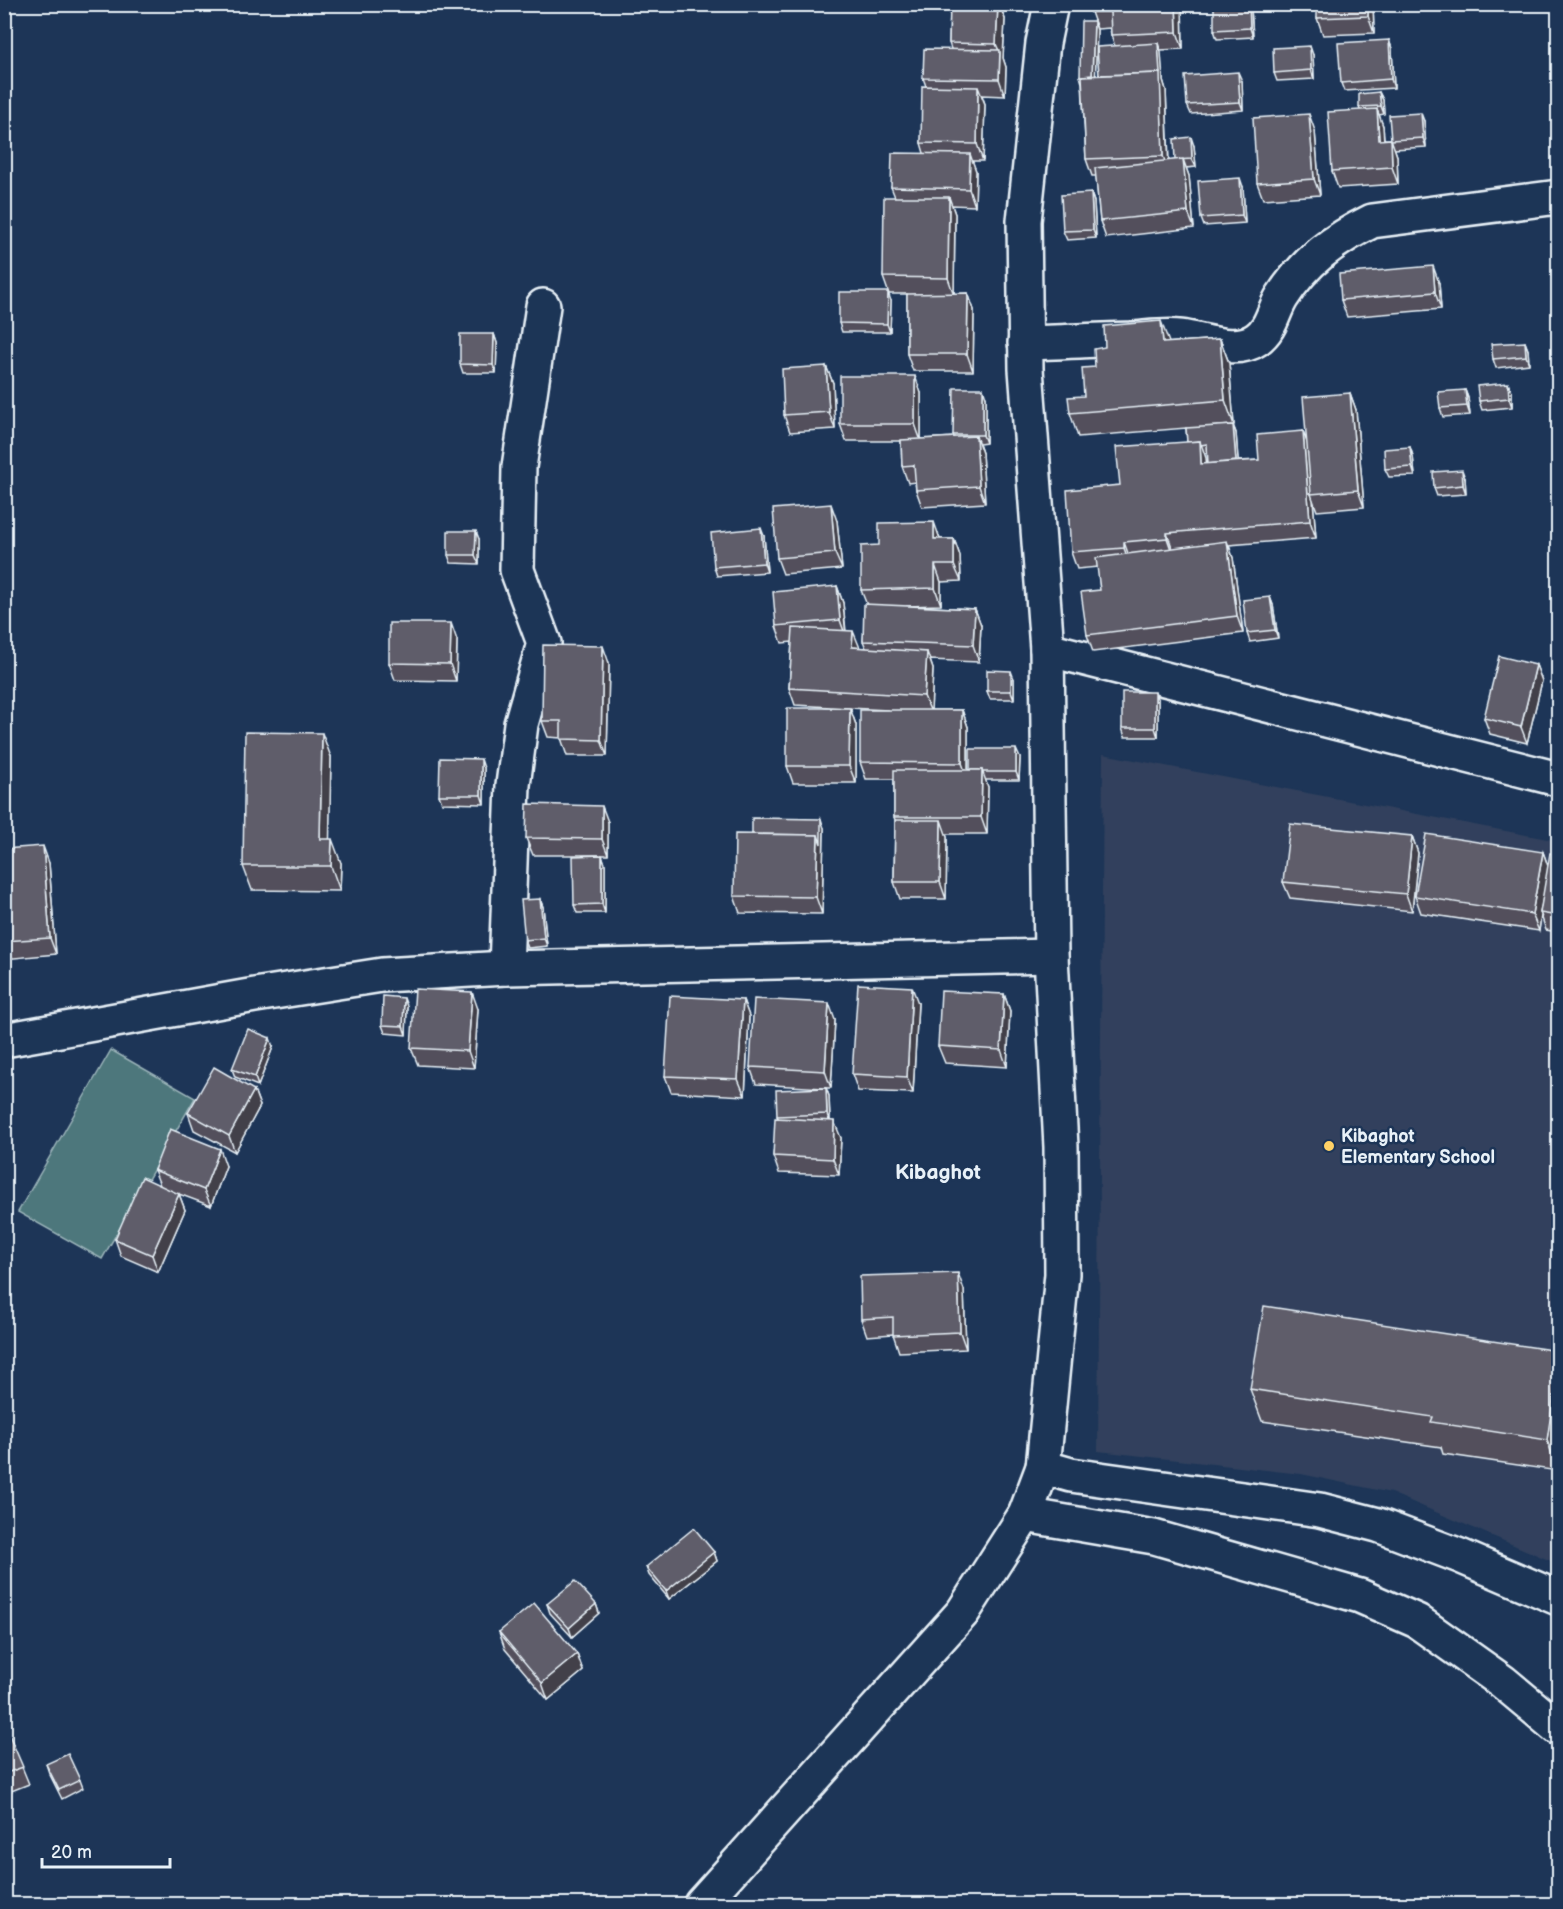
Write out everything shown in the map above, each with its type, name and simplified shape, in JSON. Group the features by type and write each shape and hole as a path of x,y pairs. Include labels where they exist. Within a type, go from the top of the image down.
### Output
{"street":[{"path":"701,1905 963,1612 1025,1515 1043,1467 1062,1274 1061,1147 1050,956 1047,649 1026,369 1024,221 1043,43 1051,4"},
{"path":"1025,344 1179,336 1242,346 1265,332 1273,320 1276,306 1291,283 1309,262 1349,232 1372,221 1558,197"},
{"path":"506,969 513,785 521,724 543,643 517,570 519,467 543,306"},
{"path":"1047,649 1558,779"},
{"path":"4,1040 255,995 382,975 506,969 1050,956"},
{"path":"1043,1467 1071,1475 1297,1507 1344,1516 1378,1525 1460,1556 1558,1598"},
{"path":"1025,1515 1154,1538 1360,1596 1417,1621 1503,1682 1558,1728"}],"shaded area":[{"name":"Kibaghot Elementary School","path":"1103,754 1558,841 1558,1564 1391,1493 1301,1474 1098,1451"}],"green space":[{"path":"111,1050 195,1098 102,1259 18,1212"}],"building":[{"path":"950,4 998,4 996,44 949,43"},
{"path":"1091,4 1176,4 1177,32 1111,35 1110,12 1091,12"},
{"path":"1214,4 1249,4 1250,28 1214,30"},
{"path":"1317,4 1368,4 1368,16 1317,18"},
{"path":"1081,21 1094,21 1092,75 1080,76"},
{"path":"1389,40 1391,79 1341,83 1338,43"},
{"path":"1158,43 1160,73 1099,75 1097,47"},
{"path":"1310,46 1311,70 1274,73 1273,48"},
{"path":"924,49 1000,50 999,79 923,78"},
{"path":"1238,72 1240,102 1187,105 1185,76"},
{"path":"1160,73 1163,156 1086,159 1082,76"},
{"path":"922,86 978,87 977,144 921,143"},
{"path":"1379,92 1381,106 1359,107 1359,94"},
{"path":"1377,109 1379,140 1391,139 1392,167 1332,171 1328,112"},
{"path":"1421,113 1423,138 1391,140 1389,115"},
{"path":"1309,114 1314,179 1257,183 1253,118"},
{"path":"1191,137 1192,159 1175,160 1174,139"},
{"path":"892,153 970,154 969,189 891,187"},
{"path":"1183,159 1188,212 1100,221 1095,168"},
{"path":"1240,178 1242,215 1201,218 1198,181"},
{"path":"1091,193 1093,230 1063,231 1061,195"},
{"path":"884,197 949,197 948,278 883,277"},
{"path":"1433,266 1435,292 1341,300 1339,274"},
{"path":"839,292 888,292 887,324 839,323"},
{"path":"968,293 967,354 907,354 907,294"},
{"path":"1161,321 1163,343 1220,339 1225,400 1070,413 1068,397 1084,396 1082,368 1095,367 1094,349 1105,347 1104,326"},
{"path":"460,334 494,334 493,365 460,364"},
{"path":"1525,342 1526,356 1493,359 1491,344"},
{"path":"826,366 829,412 784,415 782,369"},
{"path":"840,376 915,376 915,424 840,424"},
{"path":"1508,383 1509,398 1479,401 1477,386"},
{"path":"954,388 983,388 983,435 953,435"},
{"path":"1465,390 1467,406 1440,408 1438,392"},
{"path":"1350,393 1358,490 1311,494 1303,397"},
{"path":"1233,425 1236,461 1208,464 1207,444 1201,445 1200,441 1187,442 1186,428"},
{"path":"1303,431 1310,521 1167,533 1167,538 1124,542 1124,548 1071,552 1067,490 1120,485 1116,447 1200,441 1201,464 1259,460 1257,435"},
{"path":"976,436 979,486 916,490 914,465 902,466 901,440"},
{"path":"1410,447 1412,467 1385,469 1384,449"},
{"path":"1462,470 1463,485 1434,488 1433,472"},
{"path":"831,504 835,553 777,558 773,509"},
{"path":"934,522 934,539 954,539 954,565 935,565 935,588 861,590 861,546 879,545 879,523"},
{"path":"761,528 764,563 714,567 711,533"},
{"path":"448,531 476,531 475,555 448,555"},
{"path":"1227,541 1237,616 1087,635 1081,592 1100,590 1096,558"},
{"path":"837,586 840,620 776,626 773,592"},
{"path":"1270,597 1275,630 1247,633 1243,600"},
{"path":"864,604 975,609 973,645 863,641"},
{"path":"389,623 451,623 450,664 389,663"},
{"path":"793,628 853,631 852,647 927,652 924,696 789,688"},
{"path":"543,645 603,646 601,740 561,739 561,721 542,721"},
{"path":"1499,656 1536,665 1521,727 1484,718"},
{"path":"987,670 1011,671 1011,691 987,691"},
{"path":"1122,692 1155,692 1155,728 1122,728"},
{"path":"787,708 850,708 849,766 787,766"},
{"path":"860,710 962,710 962,763 860,762"},
{"path":"245,732 322,733 320,839 332,839 331,866 243,866"},
{"path":"970,749 1016,749 1016,772 970,770"},
{"path":"440,758 481,759 481,795 439,795"},
{"path":"894,770 982,770 981,817 894,817"},
{"path":"527,804 602,806 602,839 526,838"},
{"path":"752,818 821,819 821,844 818,835 752,834"},
{"path":"895,820 941,820 940,882 894,882"},
{"path":"1290,824 1412,836 1406,894 1283,882"},
{"path":"735,834 818,835 816,897 734,896"},
{"path":"1426,834 1543,852 1532,914 1415,896"},
{"path":"43,846 50,938 4,941 4,849"},
{"path":"1550,853 1558,854 1558,916 1540,913"},
{"path":"602,855 602,904 574,905 573,856"},
{"path":"540,899 544,938 525,940 521,900"},
{"path":"858,984 912,987 907,1077 852,1074"},
{"path":"415,989 472,992 468,1051 411,1048"},
{"path":"941,991 1004,994 1001,1050 938,1046"},
{"path":"383,996 404,998 403,1026 382,1025"},
{"path":"670,996 743,1000 738,1079 665,1076"},
{"path":"754,999 829,1003 825,1071 750,1067"},
{"path":"248,1029 270,1038 255,1077 232,1069"},
{"path":"214,1067 254,1090 229,1136 188,1113"},
{"path":"826,1088 827,1114 777,1116 776,1090"},
{"path":"775,1118 834,1121 833,1159 773,1156"},
{"path":"170,1129 220,1149 204,1190 154,1170"},
{"path":"142,1177 179,1194 152,1255 115,1239"},
{"path":"958,1273 960,1332 893,1335 893,1317 861,1319 860,1276"},
{"path":"1264,1306 1558,1351 1558,1367 1547,1440 1431,1422 1433,1417 1250,1389"},
{"path":"694,1528 714,1552 666,1591 646,1567"},
{"path":"575,1581 596,1604 569,1628 547,1604"},
{"path":"534,1603 577,1654 542,1683 499,1632"},
{"path":"4,1723 23,1767 4,1774"},
{"path":"68,1754 80,1780 59,1790 46,1764"}],"place":[{"name":"Kibaghot Elementary School","path":"1329,1146"}],"district":[{"name":"Kibaghot","path":"938,1172"}]}
